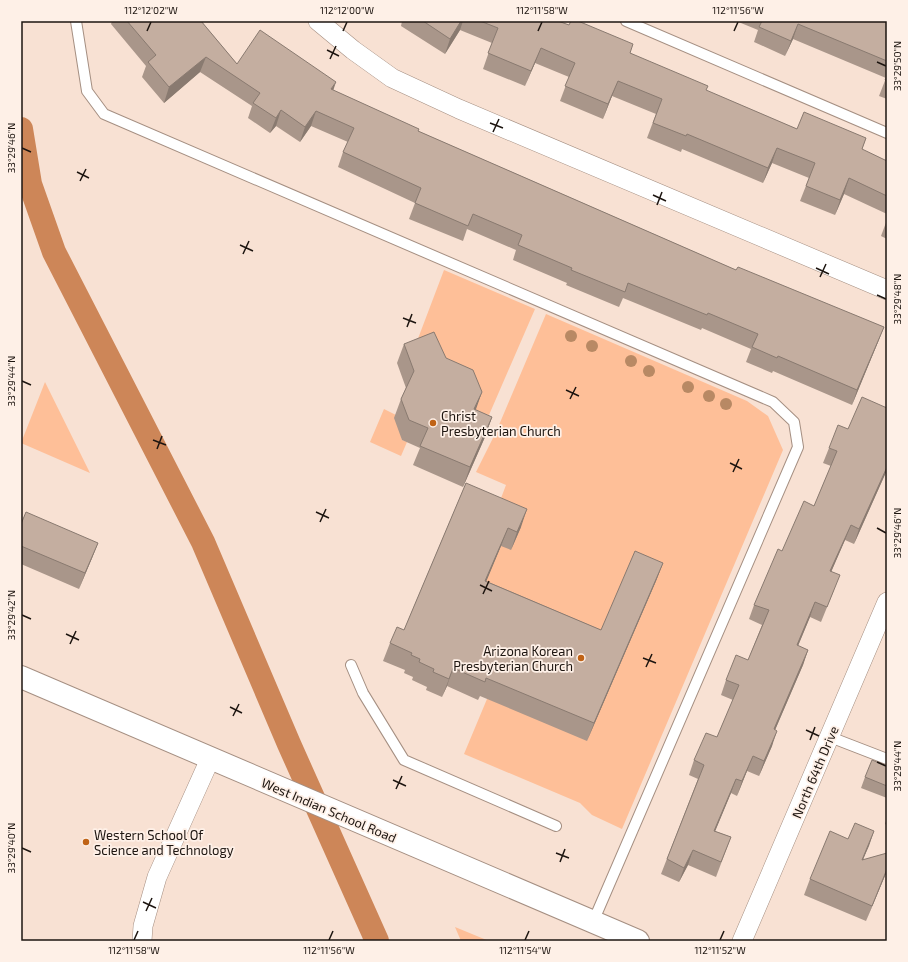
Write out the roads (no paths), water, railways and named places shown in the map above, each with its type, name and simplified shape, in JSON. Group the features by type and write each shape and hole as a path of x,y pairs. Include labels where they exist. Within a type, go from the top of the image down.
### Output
{"main road":[{"name":"West Indian School Road","path":"21,677 638,941"}],"street":[{"path":"318,21 353,50 392,78 459,109 887,290"},
{"name":"North 64th Drive","path":"742,941 886,605"},
{"path":"142,941 143,926 157,877 210,759"}],"lane":[{"path":"76,21 87,92 104,114 773,402 794,422 798,447 593,922"},
{"path":"626,21 887,133"},
{"path":"351,665 363,693 404,760 556,826"},
{"path":"830,737 887,759"}],"waterway":[{"path":"21,129 30,184 54,252 203,542 289,744 377,941"}],"place":[{"name":"Christ Presbyterian Church","path":"433,423"},
{"name":"Arizona Korean Presbyterian Church","path":"581,658"},
{"name":"Western School Of Science and Technology","path":"86,842"}]}
